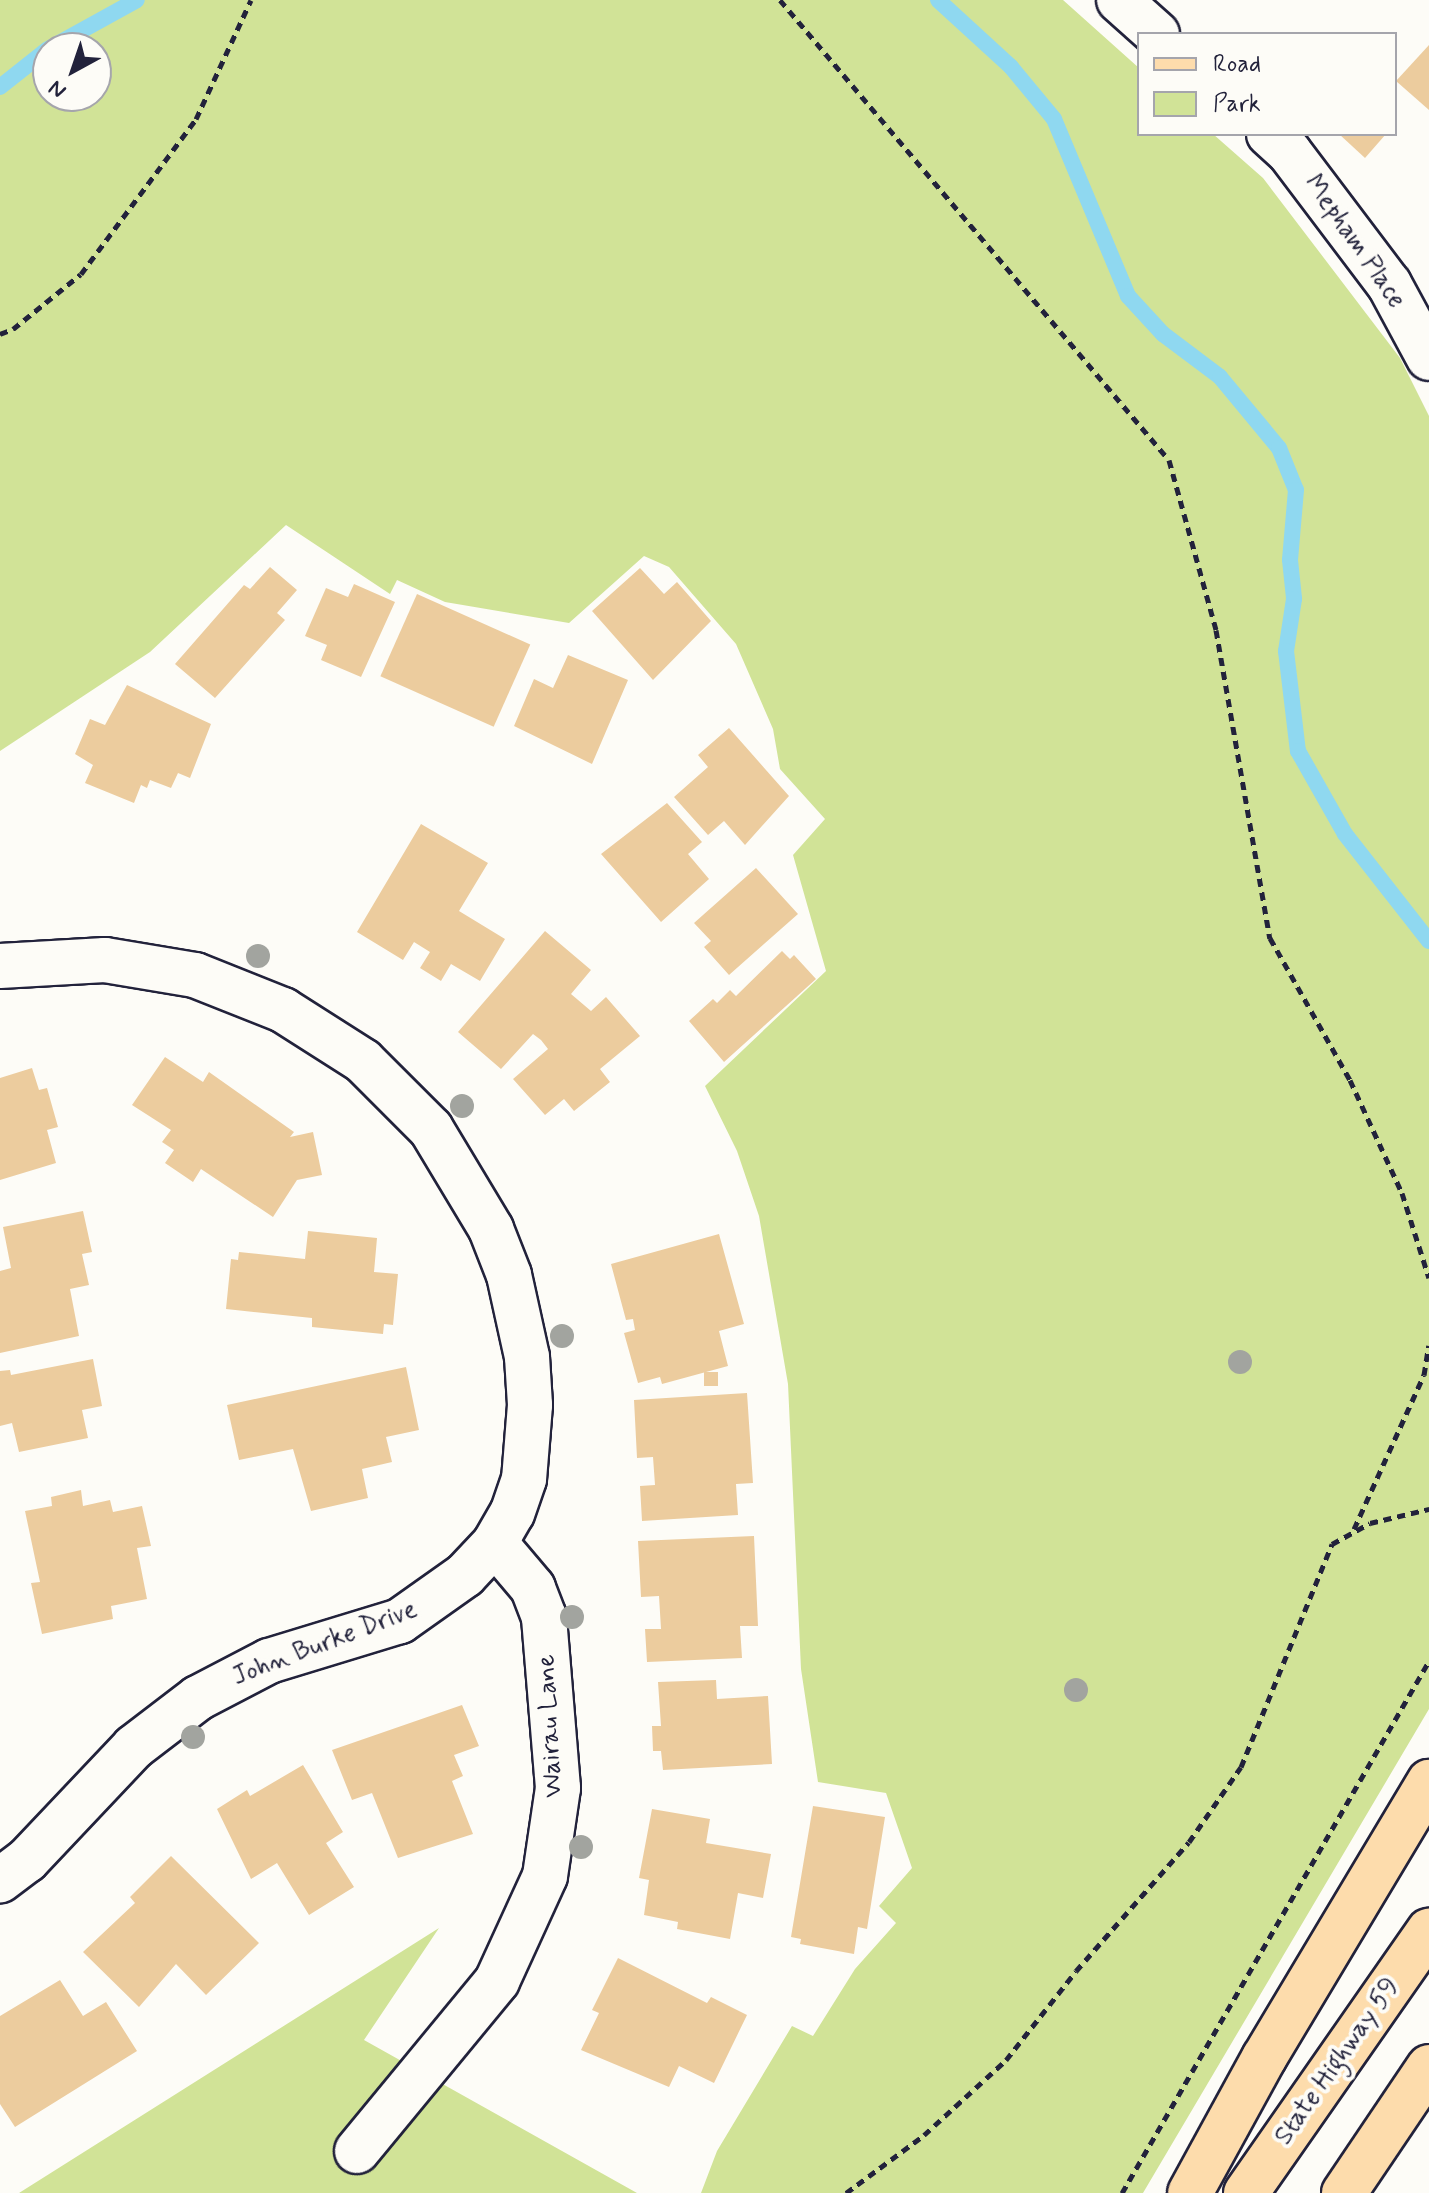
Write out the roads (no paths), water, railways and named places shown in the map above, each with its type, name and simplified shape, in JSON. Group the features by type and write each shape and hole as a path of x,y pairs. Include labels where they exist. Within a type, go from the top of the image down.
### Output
{"main road":[{"path":"1190,2193 1264,2058 1429,1782"},
{"name":"State Highway 59","path":"1246,2193 1429,1931"},
{"path":"1344,2193 1429,2067"},
{"path":"1369,2193 1429,2117"}],"street":[{"path":"1119,0 1155,32"},
{"name":"Mepham Place","path":"1271,136 1289,152 1389,284 1429,358"},
{"name":"John Burke Drive","path":"0,966 105,960 233,987 283,1010 363,1061 431,1129 491,1229 509,1275 527,1357 530,1405 524,1479 495,1543 465,1575 400,1621 269,1661 198,1698 134,1747 27,1860 0,1880"},
{"name":"Wairau Lane","path":"357,2151 497,1981 545,1876 558,1788 544,1617 533,1588 495,1543"}],"waterway":[{"path":"79,32 137,0"},
{"path":"938,0 1011,67 1054,119 1128,296 1163,334 1220,377 1279,448 1296,490 1290,560 1294,599 1286,651 1298,751 1345,834 1429,941"},
{"path":"0,87 32,62"}]}
